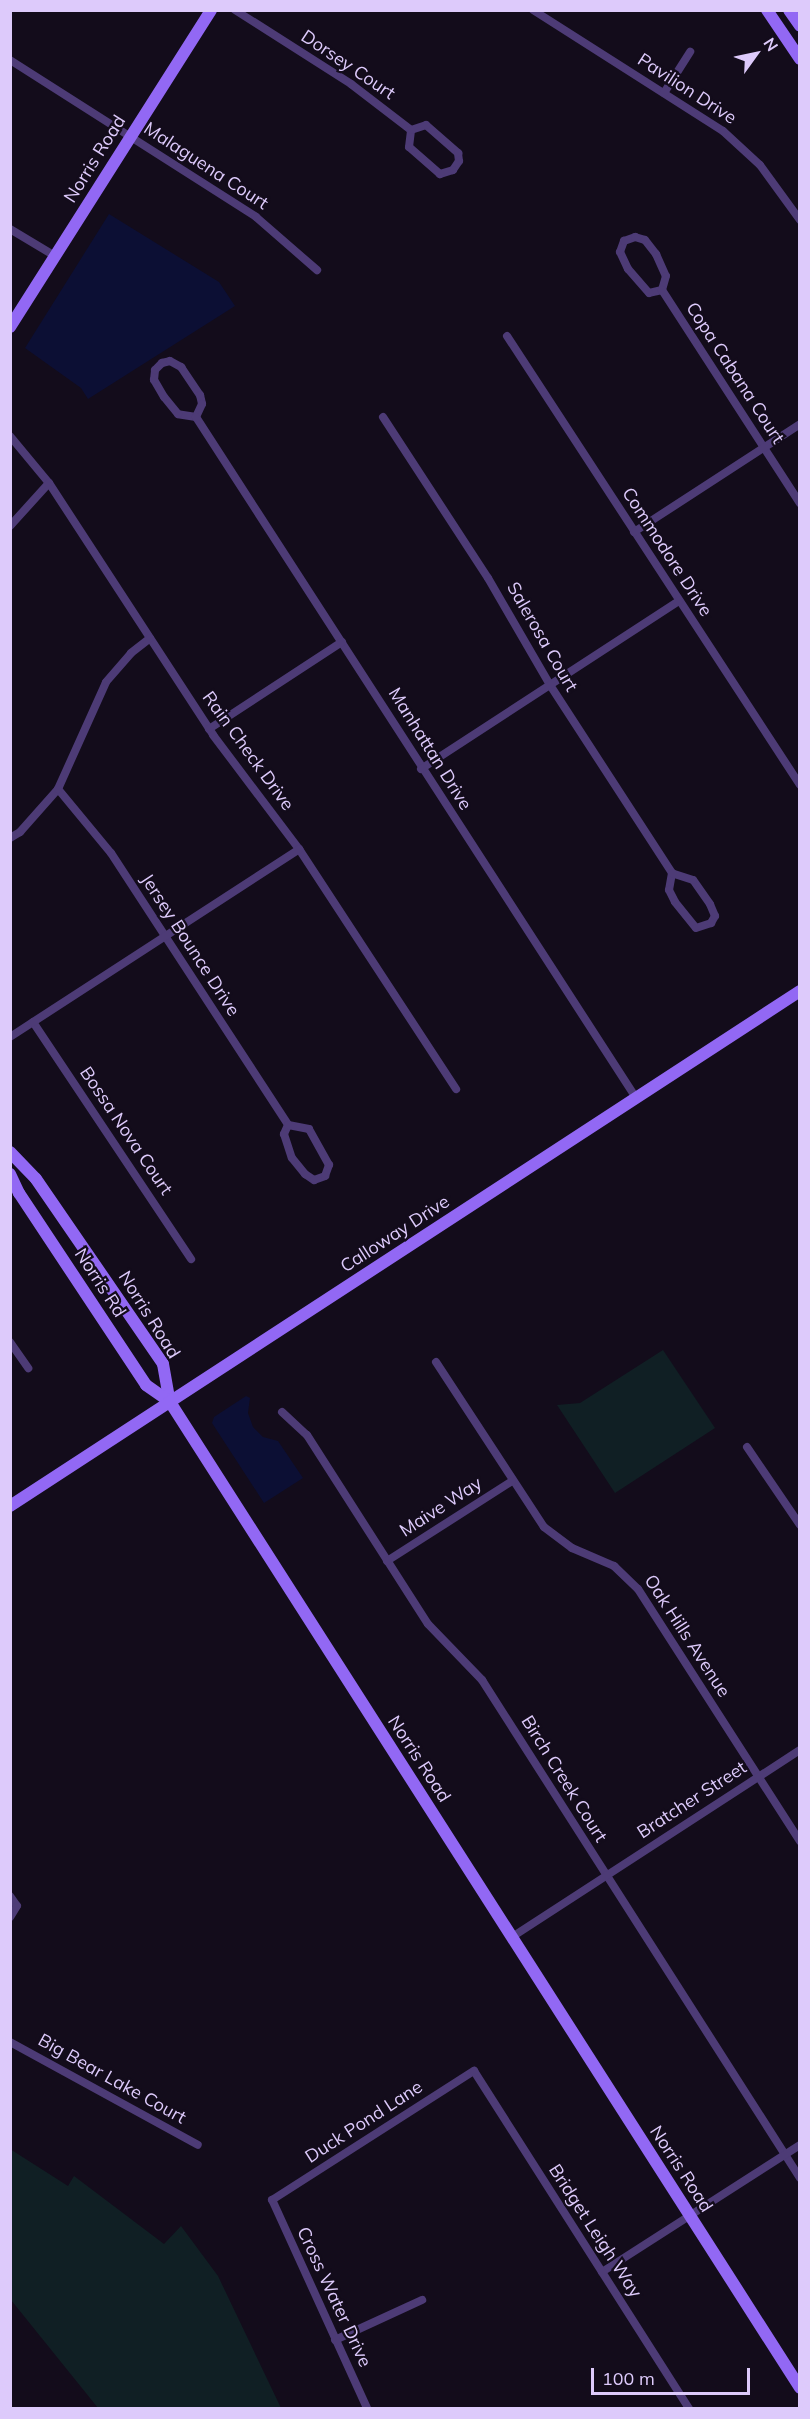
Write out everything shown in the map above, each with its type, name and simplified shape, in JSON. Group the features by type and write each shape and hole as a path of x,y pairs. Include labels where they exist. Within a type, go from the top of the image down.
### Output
{"street":[{"name":"Norris Road","path":"10,327 211,10"},
{"name":"Dorsey Court","path":"235,10 351,84 411,130"},
{"path":"767,10 800,59"},
{"path":"789,10 800,26"},
{"name":"Pavilion Drive","path":"536,11 664,93 742,147 776,183 800,220"},
{"path":"664,93 690,52"},
{"name":"Malaguena Court","path":"10,60 256,217 317,270"},
{"path":"426,125 438,133 458,153 459,161 453,170 440,174 410,147 411,130 426,125"},
{"path":"10,229 55,256"},
{"name":"Copa Cabana Court","path":"662,290 649,293 633,276 620,252 624,241 635,237 645,240 656,254 666,276 662,290 800,503"},
{"name":"Commodore Drive","path":"507,336 800,785"},
{"path":"170,361 181,367 200,395 202,404 196,417 178,414 164,397 154,380 155,370 162,363 170,361"},
{"name":"Manhattan Drive","path":"196,417 342,642 421,769 636,1098"},
{"name":"Salerosa Court","path":"383,417 488,578 550,685 672,873 693,880 710,904 715,916 711,923 696,928 688,921 669,890 672,873"},
{"path":"634,532 800,424"},
{"name":"Rain Check Drive","path":"10,436 49,483 209,729 299,849 456,1089"},
{"path":"10,526 49,483"},
{"path":"421,769 679,601"},
{"path":"10,838 20,832 58,789 106,682 131,652 150,638"},
{"path":"209,729 342,642"},
{"name":"Jersey Bounce Drive","path":"58,789 111,854 288,1125 309,1129 329,1165 325,1176 314,1180 304,1174 292,1158 284,1134 288,1125"},
{"path":"10,1037 299,849"},
{"name":"Calloway Drive","path":"10,1506 800,991"},
{"name":"Bossa Nova Court","path":"33,1022 191,1259"},
{"name":"Norris Road","path":"10,1152 36,1179 163,1364 170,1402 800,2388"},
{"name":"Norris Rd","path":"10,1174 19,1193 146,1385 170,1402"},
{"path":"10,1342 27,1368"},
{"name":"Oak Hills Avenue","path":"436,1362 533,1514 558,1539 614,1566 638,1589 800,1841"},
{"name":"Birch Creek Court","path":"282,1413 307,1435 428,1624 483,1680 800,2178"},
{"path":"747,1447 800,1525"},
{"name":"Maive Way","path":"387,1561 512,1481"},
{"name":"Bratcher Street","path":"512,1937 800,1750"},
{"path":"10,1896 17,1906 10,1917"},
{"name":"Big Bear Lake Court","path":"10,2042 198,2145"},
{"name":"Duck Pond Lane","path":"272,2200 474,2071"},
{"name":"Bridget Leigh Way","path":"474,2071 689,2409"},
{"path":"602,2272 800,2145"},
{"name":"Cross Water Drive","path":"272,2200 367,2409"},
{"path":"335,2340 422,2300"}],"shaded area":[{"path":"109,214 219,282 235,306 88,399 81,388 25,348"},
{"path":"663,1350 715,1428 615,1493 557,1405 580,1403"},
{"path":"246,1396 250,1398 248,1413 253,1427 263,1437 278,1441 303,1478 264,1503 212,1423 214,1417"},
{"path":"10,2149 68,2186 74,2176 164,2244 181,2226 218,2276 281,2408 98,2408 11,2300"}]}
